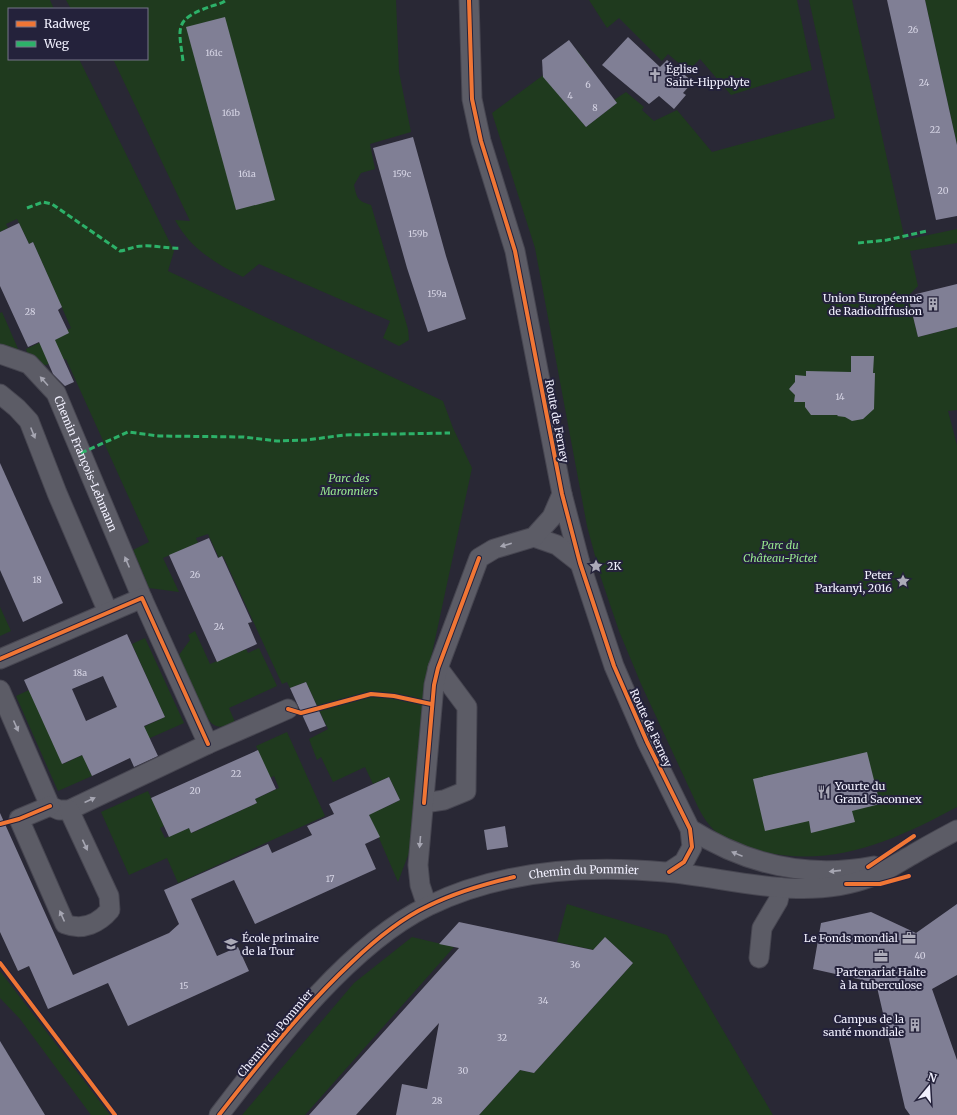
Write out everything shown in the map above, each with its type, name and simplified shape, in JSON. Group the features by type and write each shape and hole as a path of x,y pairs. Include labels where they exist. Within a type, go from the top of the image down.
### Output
{"street":[{"name":"Route de Ferney","path":"469,0 472,99 482,141 515,251 562,494 580,563 625,692 676,804 690,829"},
{"name":"Chemin François-Lehmann","path":"0,354 29,364 56,394 142,598 208,744"},
{"path":"0,394 17,408 28,421 108,612"},
{"path":"427,906 418,875 431,704 438,668 479,558 494,549 534,537 552,517 562,494"},
{"path":"534,537 557,546 580,563"},
{"path":"0,659 142,598"},
{"path":"424,803 444,800 466,791 467,707 438,668"},
{"path":"0,690 50,806 59,810 69,810 208,744 288,709"},
{"path":"50,806 19,819 65,924 74,928 90,925 103,918 110,910 109,896 69,810"},
{"path":"690,829 713,844 739,855 775,865 799,869 823,872 868,867 901,861"},
{"path":"668,872 684,862 692,847 690,829"},
{"name":"Chemin du Pommier","path":"219,1115 313,1000 364,951 386,933 427,906 483,884 528,875 590,870 668,872 781,888 826,887 846,884 872,877 957,830"},
{"path":"759,958 762,928 778,901 781,888"}],"green space":[{"name":"Parc des Maronniers","path":"0,0 50,0 54,8 8,8 8,60 79,60 174,251 168,271 443,401 453,428 472,468 425,686 410,850 398,882 366,808 384,808 400,800 389,777 373,784 365,767 333,782 321,757 317,760 309,739 328,729 306,682 290,688 287,682 282,684 223,556 219,558 208,534 196,538 198,543 163,558 179,592 149,588 133,550 149,542 66,359 42,366 28,356 26,349 71,328 33,242 29,244 17,219 6,224 8,228 0,232"},
{"path":"66,0 396,0 399,72 411,132 370,144 375,169 361,173 354,185 359,199 371,205 408,329 409,340 399,346 383,338 390,321 259,264 243,277 222,266 195,247 175,220 190,221 114,61 110,60 148,60 148,8 70,8"},
{"path":"589,0 797,0 812,70 731,95 700,59 688,71 668,54 662,61 619,18 607,28"},
{"name":"Parc du Château-Pictet","path":"809,0 852,0 905,240 957,229 957,243 910,251 918,286 908,296 918,337 957,327 957,410 948,411 957,445 957,807 909,831 884,841 859,849 834,854 808,856 781,855 754,849 735,843 714,830 698,807 641,684 619,631 601,578 587,526 535,248 492,113 577,50 590,67 572,82 553,88 586,127 617,103 614,100 626,92 644,107 642,110 654,121 677,110 712,152 835,118"},
{"path":"925,0 957,0 957,145"},
{"path":"2,312 19,351 0,344 0,313"},
{"path":"0,607 11,631 0,636"},
{"path":"195,631 210,664 246,649 248,653 259,648 277,686 229,708 235,722 222,727 214,725 209,721 204,713 179,655 190,640 188,635"},
{"path":"145,638 184,723 87,766 92,776 58,791 16,696 29,690 63,764 165,717 132,644"},
{"path":"287,732 325,816 178,883 167,858 129,875 101,812 148,791 164,826 160,828 165,838 189,828 192,833 257,803 255,799 279,788 274,776 270,778 256,746"},
{"path":"567,904 667,935 773,1115 479,1115 520,1070 534,1073 633,963 605,937 594,950 557,942"},
{"path":"412,937 454,947 305,1115 242,1115 354,983"},
{"path":"0,971 110,1115 91,1115 20,1019 0,998"}],"building":[{"path":"887,0 925,0 957,145 957,216 936,220"},
{"path":"225,17 275,200 236,210 186,27"},
{"name":"Église Saint-Hippolyte","path":"628,37 660,67 667,60 693,82 683,93 686,95 674,109 659,96 649,104 602,65"},
{"path":"569,40 617,103 586,127 543,77 542,60"},
{"path":"413,137 446,256 466,319 428,332 407,268 373,148"},
{"path":"19,223 29,244 33,242 62,307 58,310 69,333 55,340 74,382 65,386 53,374 39,342 28,347 0,286 0,232"},
{"name":"Union Européenne de Radiodiffusion","path":"957,284 957,327 918,337 908,296"},
{"path":"851,356 874,356 874,409 863,419 852,421 845,417 837,416 838,415 811,415 805,407 805,402 794,402 795,395 789,389 795,382 795,375 806,376 806,371 851,372"},
{"path":"0,463 63,603 23,622 0,570"},
{"path":"209,538 218,558 222,556 252,622 248,623 257,644 217,662 169,555"},
{"path":"127,634 165,717 144,726 158,756 134,767 130,758 92,776 82,755 62,764 24,680","holes":["103,676 117,707 86,721 72,689"]},
{"path":"306,682 326,726 310,732 290,688"},
{"path":"258,750 276,789 255,799 257,803 191,833 189,828 169,837 151,798"},
{"path":"867,752 880,804 852,811 855,822 811,833 809,821 765,831 753,779"},
{"path":"389,777 400,800 369,815 380,837 365,844 376,869 255,924 234,880 191,899 217,956 238,947 249,971 128,1026 108,983 48,1009 29,966 18,971 0,932 0,813 73,975 169,933 179,924 164,890 268,844 272,853 312,835 307,826 334,814 329,804"},
{"path":"505,826 508,847 487,850 484,830"},
{"name":"Campus de la santé mondiale","path":"957,904 957,975 932,989 957,1060 957,1115 910,1115 905,1108 876,983 813,969 821,923 871,912 916,933"},
{"path":"459,922 593,950 605,937 633,963 534,1073 520,1070 479,1115 396,1115 402,1084 427,1089 439,1023 356,1115 309,1115 459,948 439,944"},
{"path":"0,1041 45,1115 0,1115"}],"marked path":[{"path":"183,61 180,33 181,26 184,21 189,16 226,0"},
{"path":"27,208 43,202 52,204 120,251 142,246 181,248"},
{"path":"858,243 887,240 927,231"},
{"path":"81,453 128,432 159,436 244,437 277,441 307,440 344,435 450,433"}],"cycle path":[{"path":"469,0 472,99 481,141 515,251 562,494 580,563 614,666 647,742 690,829 692,847 684,862 669,872"},
{"path":"424,803 434,685 438,668 479,558"},
{"path":"0,659 142,598 208,744"},
{"path":"288,709 301,713 371,694 394,696 431,704"},
{"path":"0,824 19,819 50,806"},
{"path":"868,867 914,836"},
{"path":"846,884 880,884 909,876"},
{"path":"219,1115 299,1016 334,980 379,938 408,917 439,901 470,889 514,877"},
{"path":"0,963 115,1115"}],"place":[{"name":"Église Saint-Hippolyte","path":"655,75"},
{"name":"Union Européenne de Radiodiffusion","path":"933,304"},
{"name":"2K","path":"596,566"},
{"name":"Peter Parkanyi, 2016","path":"903,581"},
{"name":"Yourte du Grand Saconnex","path":"824,792"},
{"name":"Le Fonds mondial","path":"909,938"},
{"name":"École primaire de la Tour","path":"231,944"},
{"name":"Partenariat Halte à la tuberculose","path":"881,956"},
{"name":"Campus de la santé mondiale","path":"915,1025"}]}
